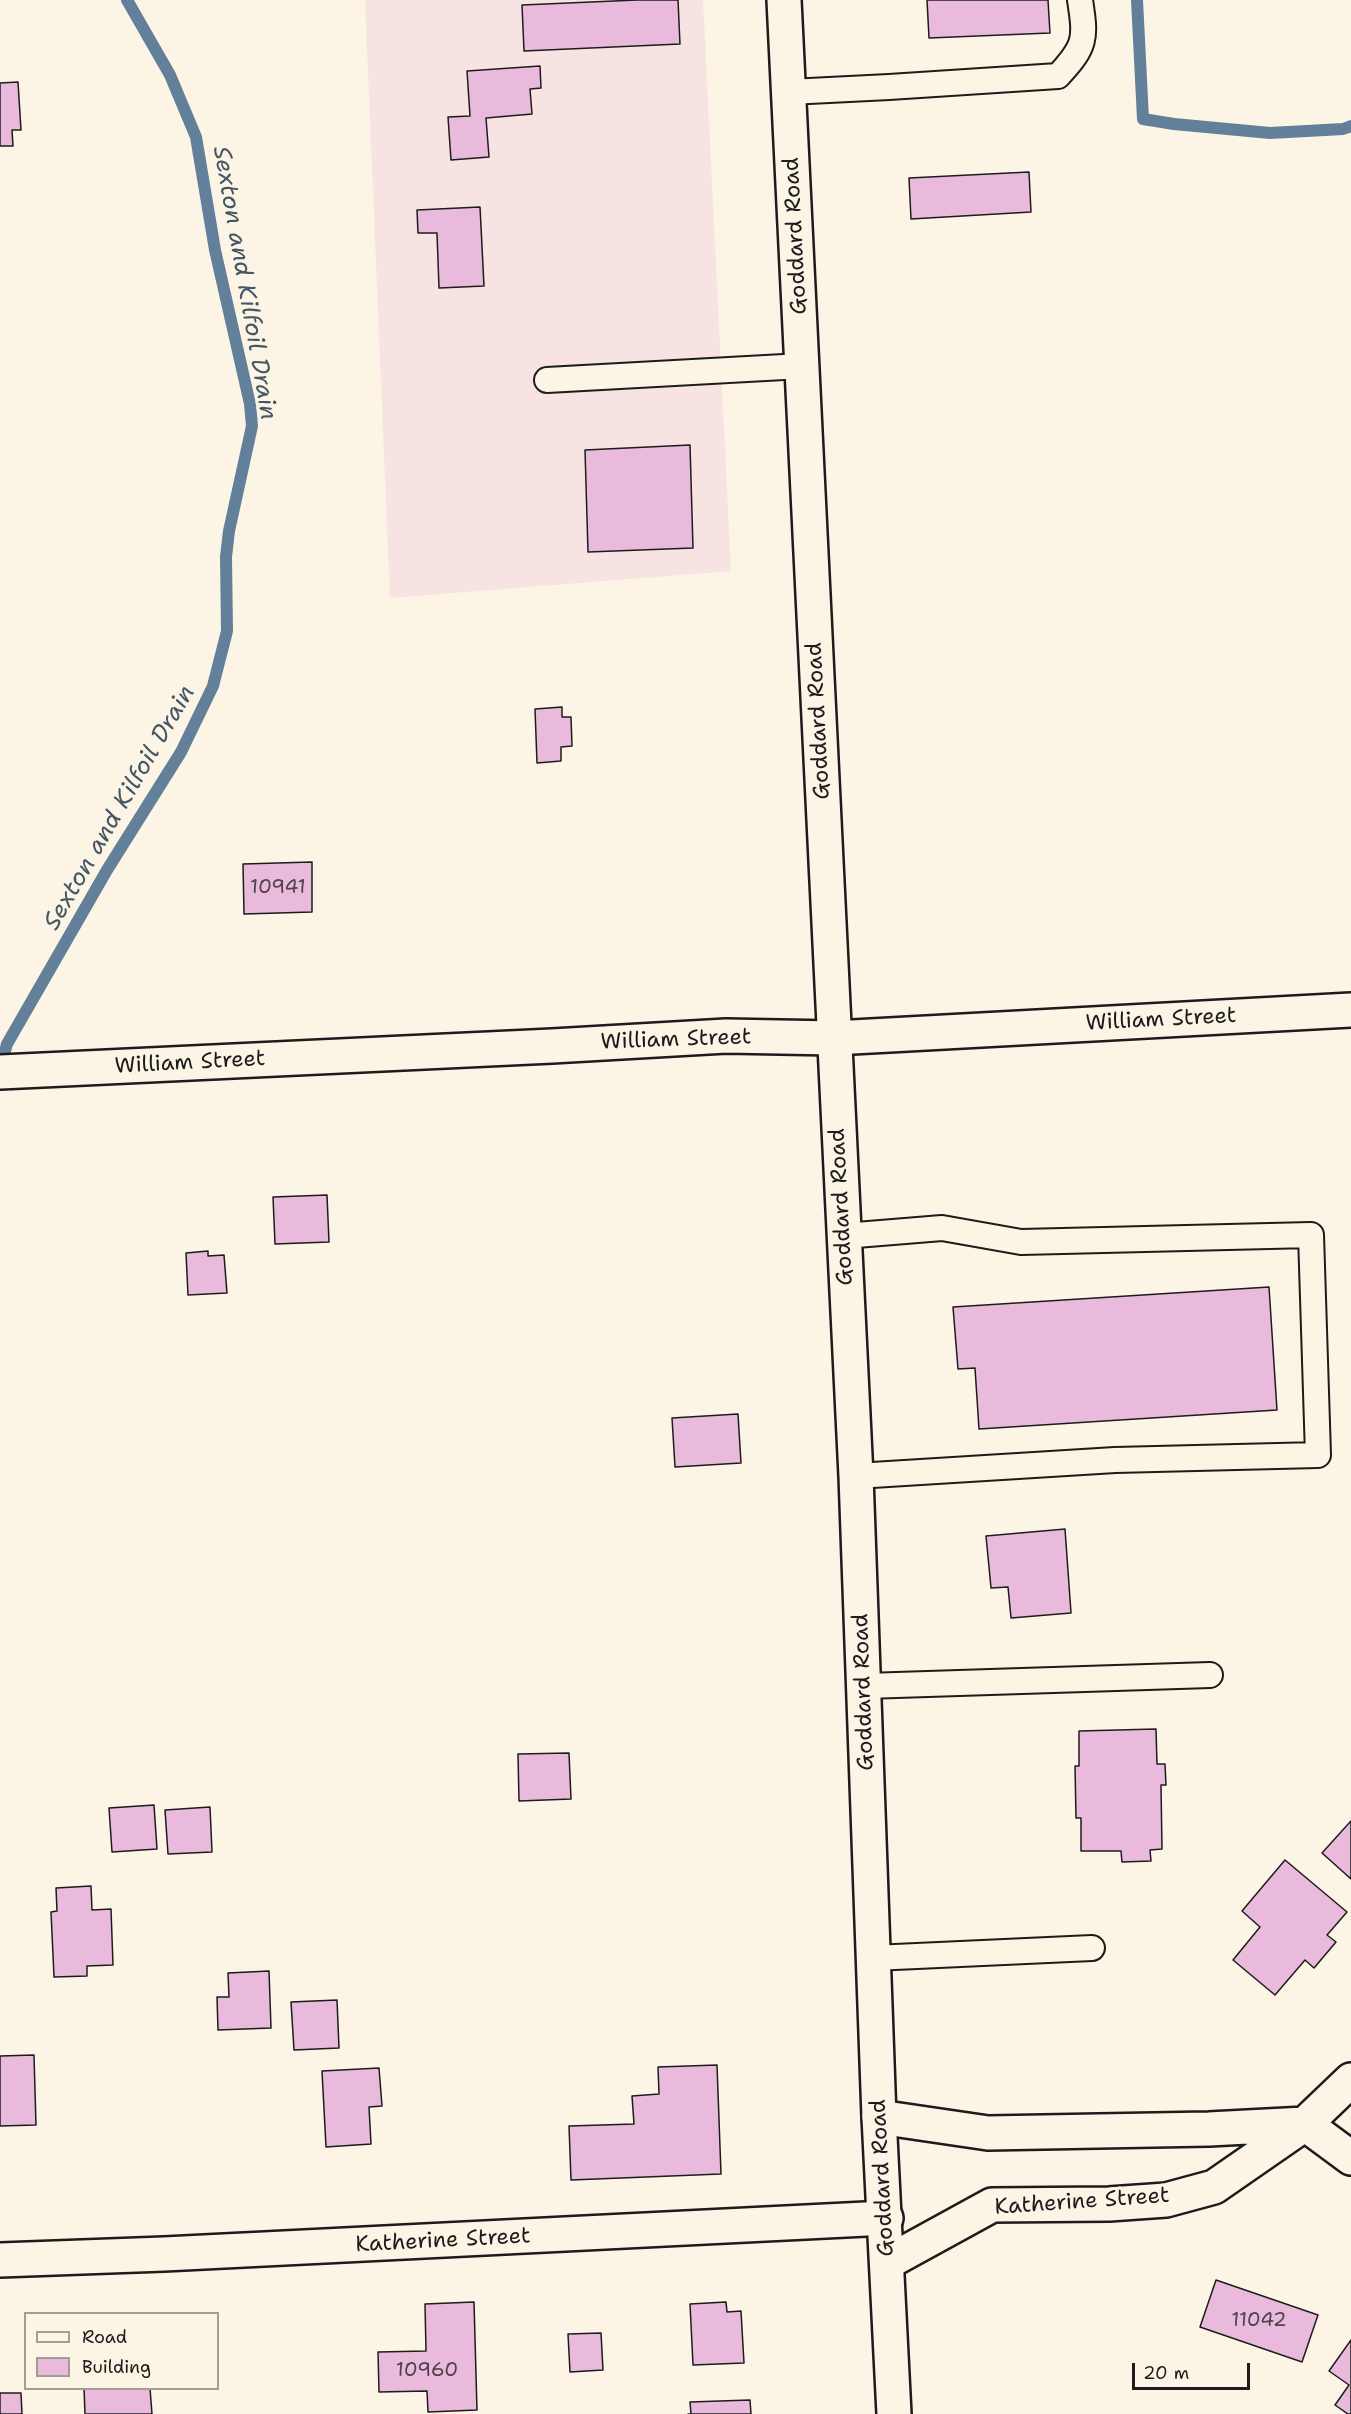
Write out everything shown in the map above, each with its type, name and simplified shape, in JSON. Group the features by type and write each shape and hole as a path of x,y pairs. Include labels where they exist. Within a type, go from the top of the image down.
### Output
{"street":[{"name":"Goddard Road","path":"784,0 856,1476 879,2117 886,2218 894,2414"},
{"name":"William Street","path":"0,1072 735,1035 834,1038 1351,1010"},
{"name":"Katherine Street","path":"888,2262 992,2205 1109,2204 1166,2200 1214,2187 1305,2124 1351,2080"},
{"path":"879,2117 988,2133 1209,2129 1305,2124 1351,2158"},
{"name":"Katherine Street","path":"0,2260 176,2254 886,2218"}],"lane":[{"path":"789,92 1058,76 1074,58 1085,33 1080,0"},
{"path":"547,380 802,366"},
{"path":"844,1236 942,1228 1021,1242 1311,1235 1318,1455 1115,1460 856,1476"},
{"path":"865,1686 1210,1676"},
{"path":"873,1959 1092,1948"}],"shaded area":[{"path":"365,0 703,0 731,571 390,598"}],"building":[{"path":"678,0 680,44 524,51 522,5"},
{"path":"927,0 1048,0 1050,33 929,38"},
{"path":"540,66 541,88 530,89 532,114 486,118 489,157 451,160 448,117 470,116 467,71"},
{"path":"18,82 21,130 12,130 13,146 0,146 0,83"},
{"path":"1029,172 1031,212 911,219 909,178"},
{"path":"480,207 484,286 439,288 437,233 418,233 417,210"},
{"path":"690,445 693,548 588,552 585,450"},
{"path":"562,707 562,717 571,717 572,746 561,747 561,761 537,763 535,709"},
{"path":"312,862 312,912 244,914 243,864"},
{"path":"327,1195 329,1242 275,1244 273,1197"},
{"path":"208,1251 208,1256 224,1255 227,1293 188,1295 186,1253"},
{"path":"1269,1287 1277,1410 979,1429 975,1368 958,1369 953,1307"},
{"path":"738,1414 741,1463 675,1467 672,1418"},
{"path":"1065,1529 1071,1613 1011,1618 1008,1587 991,1588 986,1536"},
{"path":"1156,1729 1157,1764 1165,1764 1166,1785 1161,1785 1162,1849 1150,1850 1151,1861 1122,1862 1121,1851 1081,1851 1081,1818 1076,1818 1075,1766 1079,1766 1079,1731"},
{"path":"569,1753 571,1799 519,1801 518,1754"},
{"path":"154,1805 157,1849 112,1852 109,1808"},
{"path":"210,1807 212,1852 168,1854 165,1810"},
{"path":"1351,1821 1351,1879 1322,1853"},
{"path":"1285,1860 1347,1912 1327,1935 1336,1942 1314,1968 1305,1960 1275,1995 1233,1960 1260,1927 1242,1911"},
{"path":"91,1886 92,1910 111,1909 113,1965 87,1966 87,1976 54,1977 51,1912 57,1911 56,1888"},
{"path":"269,1971 271,2028 218,2030 217,1997 229,1997 228,1973"},
{"path":"337,2000 339,2048 294,2050 291,2002"},
{"path":"34,2055 36,2125 0,2126 0,2056"},
{"path":"717,2065 721,2174 571,2180 569,2126 634,2124 632,2096 659,2094 658,2067"},
{"path":"379,2068 382,2106 369,2107 371,2144 326,2147 322,2071"},
{"path":"1216,2280 1318,2315 1302,2362 1200,2327"},
{"path":"474,2302 477,2410 428,2412 427,2391 379,2392 378,2352 426,2351 425,2304"},
{"path":"726,2302 727,2312 741,2311 744,2363 693,2365 690,2304"},
{"path":"601,2333 603,2370 570,2372 568,2334"},
{"path":"1351,2340 1351,2414 1348,2414 1335,2405 1349,2385 1329,2371"},
{"path":"84,2390 150,2390 152,2414 85,2414"},
{"path":"0,2393 21,2393 22,2414 0,2414"},
{"path":"750,2400 751,2414 691,2414 690,2402"}],"waterway":[{"name":"Sexton and Kilfoil Drain","path":"0,1069 7,1044 107,870 181,752 213,686 227,631 226,557 229,531 252,426 250,404 215,250 196,137 170,75 127,0"},
{"path":"1137,0 1143,119 1270,133 1343,129 1351,126"}]}
